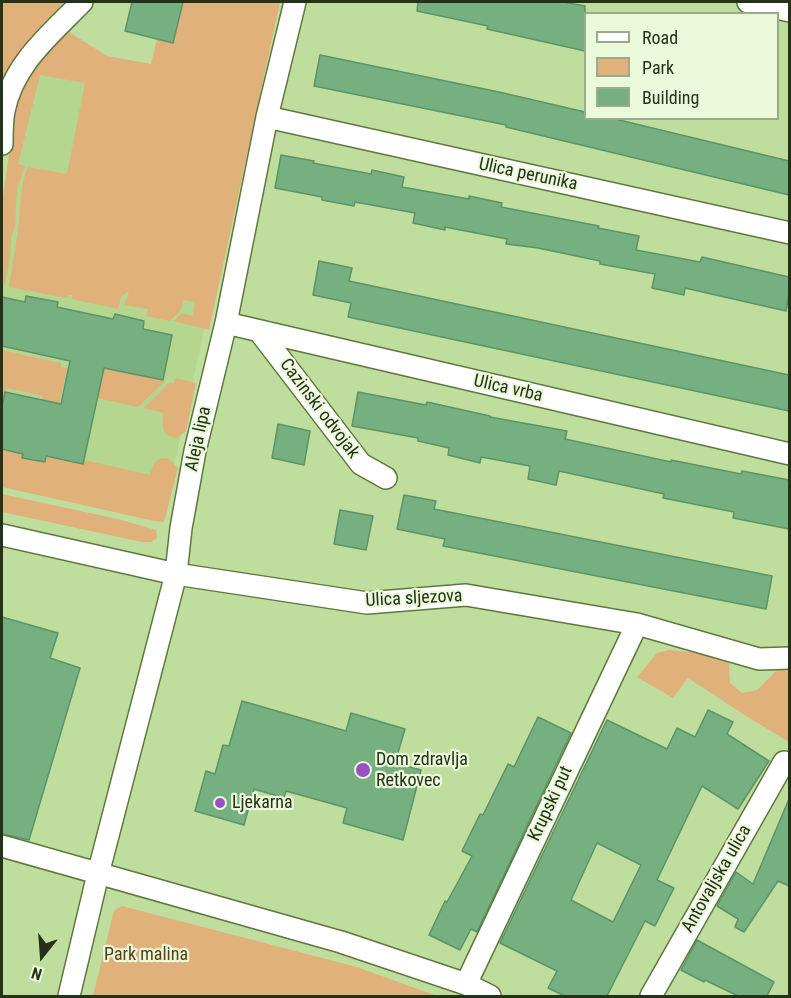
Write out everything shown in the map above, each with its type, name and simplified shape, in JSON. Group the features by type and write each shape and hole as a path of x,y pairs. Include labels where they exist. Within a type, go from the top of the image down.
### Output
{"street":[{"path":"2,144 6,104 25,61 82,2"},
{"name":"Aleja lipa","path":"69,996 98,874 176,574 181,528 195,451 226,323 267,117 295,2"},
{"path":"748,2 789,11"},
{"name":"Ulica perunika","path":"267,117 789,233"},
{"name":"Ulica vrba","path":"226,323 789,454"},
{"name":"Cazinski odvojak","path":"259,331 361,464 386,478"},
{"name":"Ulica sljezova","path":"2,535 176,574 367,603 466,595 637,624 759,658 789,658"},
{"name":"Krupski put","path":"466,984 637,624"},
{"name":"Antovaljska ulica","path":"651,996 784,762"},
{"path":"2,846 341,942 466,984 490,996"}],"shaded area":[{"path":"33,62 254,107 164,510 2,476 2,206"}],"green space":[{"path":"2,2 75,2 2,91"},
{"path":"183,2 280,2 209,330 174,321 182,313 193,316 195,302 183,300 181,310 170,321 146,316 148,309 124,305 129,293 127,292 121,297 118,309 72,299 72,295 68,295 67,298 9,287 25,175 28,167 67,174 85,83 40,75 18,164 25,166 17,189 15,227 11,238 5,285 2,284 2,203 18,91 23,79 66,30 107,56 151,64 157,39 173,43"},
{"path":"2,350 61,363 61,367 67,368 59,406 42,402 43,396 6,388 4,395 2,394"},
{"path":"104,368 165,381 138,407 97,398"},
{"path":"175,378 196,383 186,431 177,438 165,432 163,413 144,408 169,383 174,384"},
{"path":"2,449 23,454 23,458 44,462 46,456 83,464 84,460 150,475 158,460 169,459 178,468 165,519 163,522 154,521 2,487"},
{"path":"2,494 122,520 156,530 157,538 151,542 142,542 2,512"},
{"path":"669,650 698,653 729,663 730,683 742,693 757,690 776,671 789,668 789,742 688,678 673,698 637,677 657,653"},
{"name":"Park malina","path":"122,906 357,967 437,996 93,996 113,914"}],"building":[{"path":"132,2 183,2 173,43 125,31"},
{"path":"418,2 563,2 585,6 584,51 487,29 488,26 417,11"},
{"path":"320,55 499,92 584,112 584,120 619,120 789,161 789,195 506,127 506,125 314,86"},
{"path":"281,155 371,174 372,170 404,177 402,187 469,199 469,196 502,203 501,207 639,236 636,250 700,262 702,257 789,277 786,311 685,288 684,295 652,288 655,274 600,264 600,261 538,248 506,244 507,239 413,223 415,213 355,202 354,206 275,188"},
{"path":"319,261 352,268 349,281 789,375 789,411 348,317 351,303 313,295"},
{"path":"26,296 58,302 57,307 113,319 115,314 144,321 143,329 172,335 163,380 104,368 83,464 46,456 45,462 22,458 23,454 2,449 2,406 5,392 61,404 70,361 2,346 2,297 25,302"},
{"path":"358,392 426,405 427,402 490,417 567,431 565,439 671,462 671,460 741,474 742,471 789,480 789,529 733,518 734,512 663,498 664,494 559,471 556,485 528,479 530,466 481,457 480,463 448,455 449,448 418,441 418,438 352,426"},
{"path":"278,424 310,431 304,465 272,458"},
{"path":"404,495 436,501 434,509 772,576 766,609 443,546 445,539 397,529"},
{"path":"340,510 373,516 366,550 334,544"},
{"path":"2,617 58,633 50,658 80,668 29,840 2,834"},
{"name":"Dom zdravlja Retkovec","path":"242,701 346,731 351,713 405,729 395,763 421,770 403,840 343,823 347,808 286,791 284,798 254,789 244,825 195,811 206,771 215,774 223,745 229,746"},
{"path":"708,710 733,722 727,734 769,761 738,809 702,786 657,880 674,888 655,926 645,921 607,996 565,996 548,988 557,971 500,943 607,720 667,749 677,728 695,737","holes":["597,843 641,865 613,922 571,900"]},
{"path":"538,717 571,733 477,932 471,929 460,950 429,935 445,901 447,902 472,856 462,851 480,814 483,815 508,764 514,767"},
{"path":"789,799 789,886 778,881 744,932 735,927 738,919 717,906 736,872 753,884"},
{"path":"697,940 774,982 767,996 738,996 681,970"}],"place":[{"name":"Dom zdravlja Retkovec","path":"363,770"},
{"name":"Ljekarna","path":"220,803"}]}
